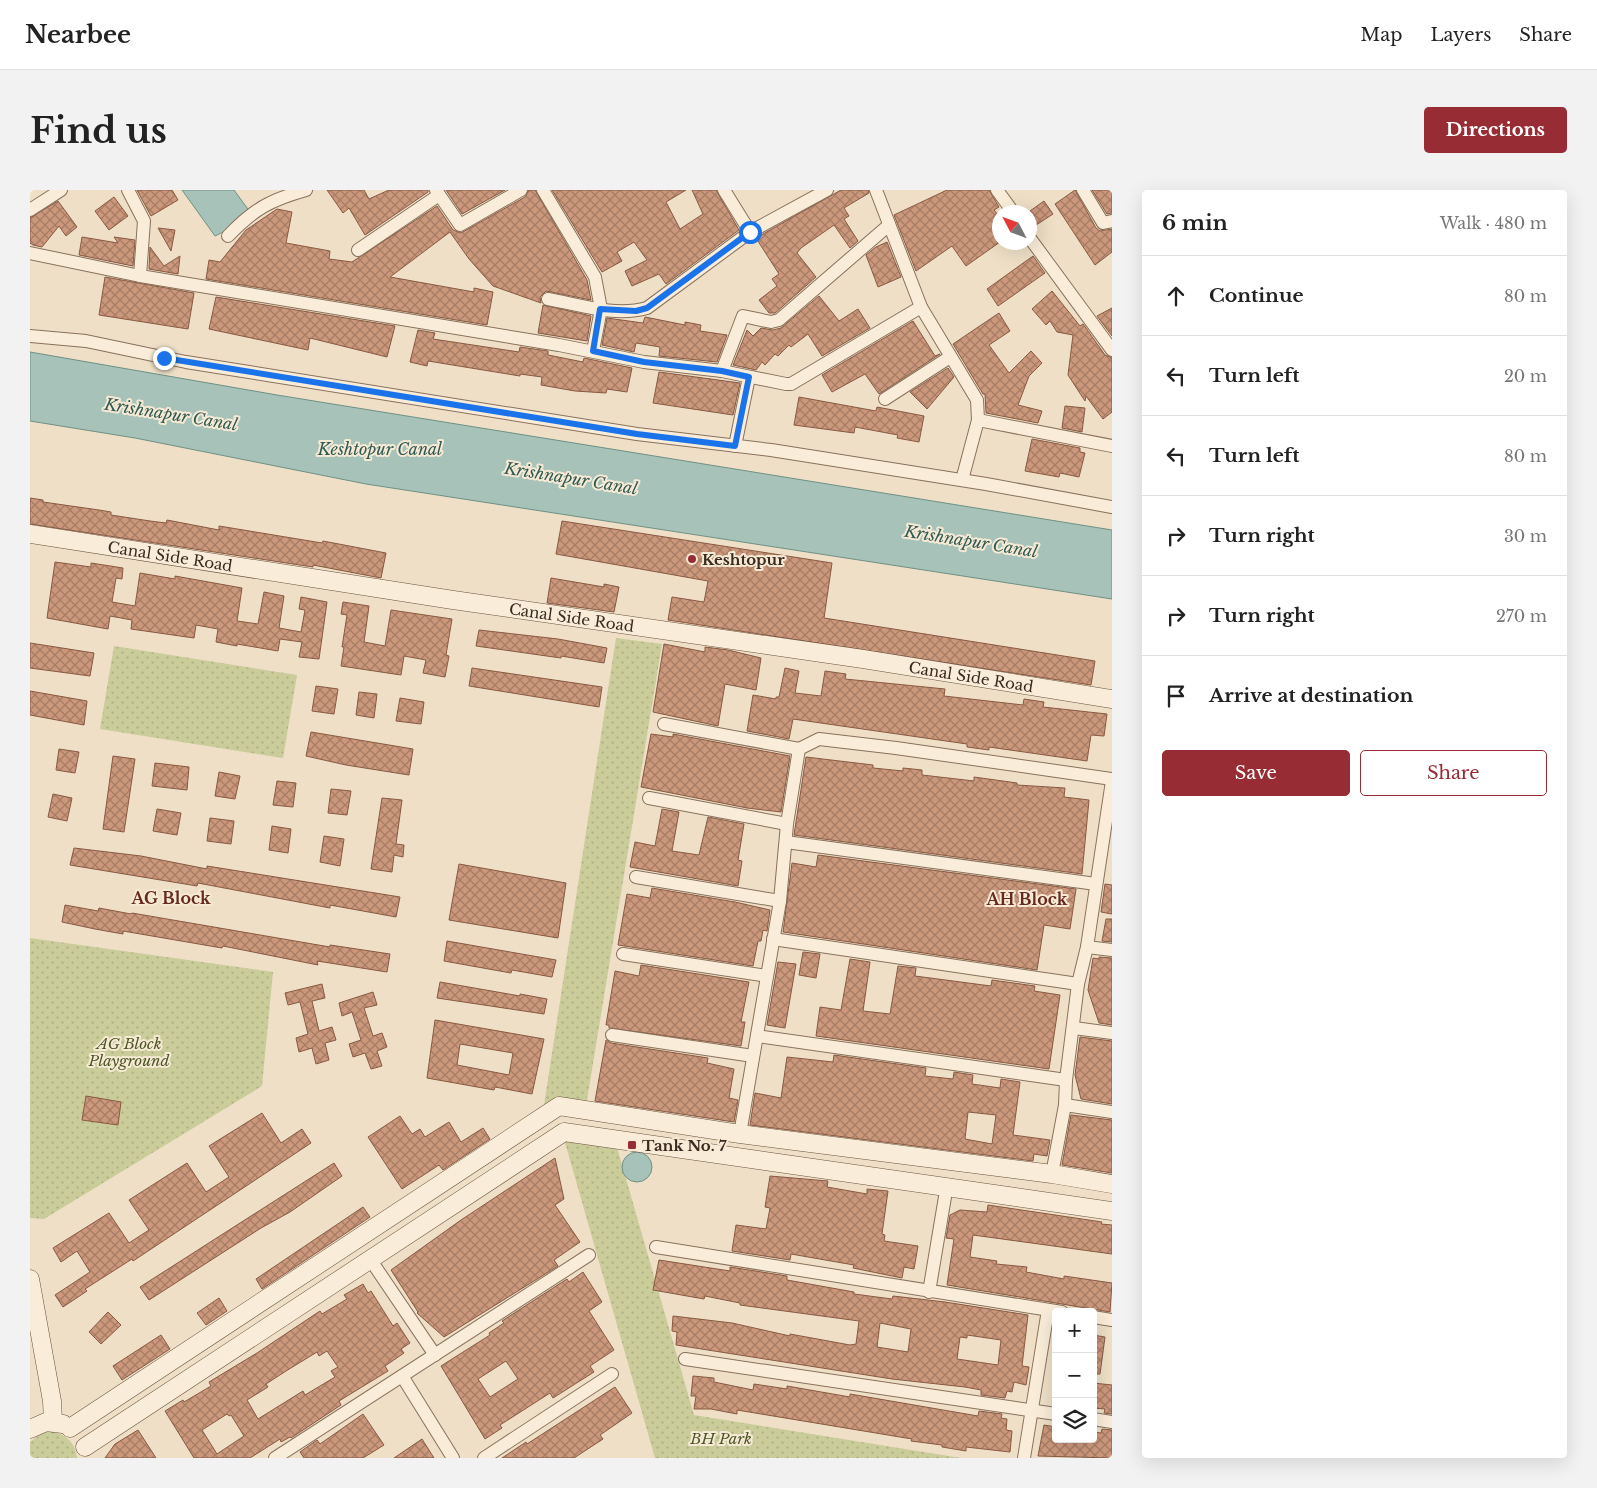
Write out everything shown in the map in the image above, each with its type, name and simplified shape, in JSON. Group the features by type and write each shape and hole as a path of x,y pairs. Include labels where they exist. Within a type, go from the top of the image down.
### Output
{"main road":[{"name":"Canal Side Road","path":"30,534 453,600 827,654 1112,699"},
{"path":"70,1428 559,1106 740,1134 1052,1174 1112,1184"},
{"path":"30,1428 53,1422 70,1428 85,1452 370,1259 564,1132 1112,1211"},
{"path":"874,1176 878,1152"},
{"path":"464,1170 476,1190"},
{"path":"30,1279 46,1365 53,1422"}],"street":[{"path":"30,210 61,190"},
{"path":"128,190 144,220 140,276"},
{"path":"228,236 271,195 306,190"},
{"path":"358,250 438,193 460,226 521,190"},
{"path":"543,190 590,268 598,288 600,309 593,351"},
{"path":"724,190 750,232"},
{"path":"548,299 600,309 636,311 647,308 750,232 827,190"},
{"path":"876,190 921,307 977,400 978,420 962,480"},
{"path":"997,190 1007,205"},
{"path":"1083,190 1103,223 1112,221"},
{"path":"722,371 743,316 771,322 779,320 889,225"},
{"path":"1037,247 1112,350"},
{"path":"30,253 140,276 593,351 644,362 722,371 791,384 921,307"},
{"path":"30,336 86,341 186,362 637,434 735,446 962,480 1112,507"},
{"path":"885,399 950,357"},
{"path":"735,446 749,377"},
{"path":"978,420 1112,446"},
{"path":"664,724 799,749 819,739 896,748 1112,780 1087,947 1078,984 1066,1080 1065,1105 1052,1174"},
{"path":"740,1134 780,901 787,824 799,749"},
{"path":"649,798 787,824"},
{"path":"786,842 1096,884"},
{"path":"1099,867 1112,869"},
{"path":"636,877 780,901"},
{"path":"773,939 1078,984"},
{"path":"1087,947 1112,950"},
{"path":"623,954 767,976"},
{"path":"1074,1028 1112,1033"},
{"path":"612,1036 753,1056"},
{"path":"757,1036 1066,1080"},
{"path":"1065,1105 1112,1112"},
{"path":"929,1292 947,1186"},
{"path":"656,1247 1052,1311"},
{"path":"276,1458 589,1255"},
{"path":"370,1259 435,1355"},
{"path":"1024,1458 1048,1310"},
{"path":"1097,1318 1112,1320"},
{"path":"685,1359 1052,1413"},
{"path":"484,1458 612,1374"},
{"path":"402,1376 453,1458"},
{"path":"1097,1420 1112,1422"}],"green space":[{"path":"616,638 662,644 586,1106 558,1101 544,1105"},
{"path":"114,646 297,675 283,758 100,729"},
{"name":"AG Block Playground","path":"30,938 273,972 262,1086 44,1219 30,1218"},
{"name":"BH Park","path":"564,1139 616,1144 694,1415 961,1458 655,1458"},
{"path":"50,1431 61,1434 72,1443 77,1458 30,1458 30,1442 42,1433"}],"water":[{"path":"182,190 234,190 250,212 235,226 215,236"},
{"name":"Keshtopur Canal","path":"30,352 277,395 1112,530 1112,599 366,484 135,438 30,421"},
{"path":"637,1152 648,1156 652,1167 648,1178 637,1182 626,1178 622,1167 626,1156"}],"building":[{"path":"137,190 172,190 178,200 151,216"},
{"path":"327,190 364,190 369,199 389,190 428,190 428,192 365,235 349,208 343,213"},
{"path":"446,190 505,190 462,214"},
{"path":"529,190 535,190 587,280 591,300 546,291 540,297 541,303 493,286 469,259 450,232 390,277 474,292 474,288 493,292 487,325 206,279 209,260 220,262 246,230 277,209 292,212 286,243 330,251 329,259 352,262 437,206 453,230 461,233 525,197"},
{"path":"552,190 686,190 666,202 680,229 703,214 692,190 716,190 739,230 666,284 659,274 632,286 625,271 647,260 634,242 617,252 622,261 602,272"},
{"path":"841,190 868,190 869,193 844,208 849,216 844,219 858,241 850,248 834,225 801,248 797,253 816,277 775,313 769,313 759,300 777,286 772,279 779,274 756,238"},
{"path":"947,190 989,190 998,205 992,205 992,248 966,266 952,246 916,271 894,215"},
{"path":"1075,190 1096,228 1100,231 1112,229 1112,252 1095,265 1055,204"},
{"path":"1092,190 1112,190 1112,213 1107,214"},
{"path":"114,197 128,216 109,230 95,211"},
{"path":"58,201 77,227 66,236 59,226 42,247 33,245 30,243 30,218"},
{"path":"1044,201 1053,214 1037,224 1037,206"},
{"path":"158,228 175,230 171,251"},
{"path":"82,237 118,243 114,237 135,240 133,266 79,255"},
{"path":"887,242 901,277 878,287 866,255 876,247"},
{"path":"150,247 164,266 180,256 178,274 149,269"},
{"path":"1033,256 1045,273 998,306 987,289"},
{"path":"105,277 194,293 188,329 99,315"},
{"path":"1052,291 1080,326 1083,324 1105,355 1112,358 1112,412 1103,419 1086,396 1085,401 1068,375 1073,335 1057,332 1050,321 1046,325 1032,309"},
{"path":"819,296 839,321 858,309 870,328 822,356 808,334 791,347 789,345 778,356 775,354 765,365 762,362 756,370 733,365 747,330 753,336 761,328 773,330 781,328"},
{"path":"216,297 395,326 387,357 310,338 308,350 209,329"},
{"path":"543,305 591,316 587,341 538,333"},
{"path":"1112,308 1112,336 1097,316"},
{"path":"999,313 1010,331 989,345 1009,373 1031,351 1042,363 1029,376 1018,405 1042,411 1038,423 986,413 985,394 983,394 953,344"},
{"path":"645,317 685,325 685,322 701,325 700,331 727,335 717,362 659,356 660,347 636,343 634,352 602,345 607,318 643,323"},
{"path":"913,321 935,356 940,354 879,394 865,374 832,392 822,375"},
{"path":"418,330 435,333 433,339 519,352 520,347 548,351 548,355 583,362 584,358 632,368 627,392 607,389 606,393 575,391 541,385 542,377 520,374 520,376 428,361 427,366 410,362"},
{"path":"948,368 954,377 927,409 910,392"},
{"path":"659,372 740,383 733,415 653,403"},
{"path":"799,397 876,411 877,407 924,416 919,442 897,438 898,435 855,427 854,433 794,425"},
{"path":"1065,406 1085,408 1082,432 1062,428"},
{"path":"1032,439 1080,448 1080,452 1085,453 1079,477 1060,473 1059,477 1025,471"},
{"path":"30,498 43,500 43,502 111,512 111,515 166,523 167,520 219,530 219,526 322,543 323,541 386,553 381,578 313,565 313,567 30,524"},
{"path":"562,521 832,563 824,618 1095,661 1091,685 668,620 672,597 704,602 708,581 556,554"},
{"path":"55,562 91,567 91,563 123,568 122,579 116,578 112,602 135,606 140,573 175,579 175,576 242,588 237,621 258,624 264,592 284,596 279,628 301,632 305,610 299,609 301,597 327,602 319,659 299,657 302,642 280,639 278,651 237,644 237,646 216,642 218,629 196,625 194,638 131,629 132,620 110,616 108,629 47,618"},
{"path":"551,578 604,587 604,584 619,587 614,612 547,603"},
{"path":"343,602 369,606 364,642 385,646 391,610 452,619 446,655 449,656 445,677 423,673 426,660 404,656 401,675 341,666 347,615 341,614"},
{"path":"479,630 558,639 607,648 604,663 476,646"},
{"path":"30,643 94,653 90,676 30,668"},
{"path":"664,644 705,652 705,647 728,650 761,658 756,690 725,684 718,726 653,712"},
{"path":"472,668 602,687 599,707 469,686"},
{"path":"785,668 799,671 795,693 821,696 825,671 846,674 845,679 945,689 944,696 1023,705 1024,699 1044,702 1043,707 1107,714 1104,736 1091,735 1087,761 989,747 989,750 967,747 967,744 793,719 789,739 747,731 753,695 776,699 776,697 779,697"},
{"path":"316,686 338,689 334,714 312,711"},
{"path":"30,691 87,701 84,725 30,715"},
{"path":"359,692 377,694 374,718 356,715"},
{"path":"400,698 424,702 421,724 396,721"},
{"path":"311,732 413,749 409,775 346,765 306,756"},
{"path":"651,734 673,737 673,734 790,756 781,812 747,808 641,787"},
{"path":"59,749 79,752 75,773 56,770"},
{"path":"113,756 135,759 124,832 103,829"},
{"path":"806,757 873,765 873,768 903,771 903,768 922,770 922,775 974,781 974,777 1017,783 1017,785 1065,788 1064,797 1089,800 1082,874 794,835"},
{"path":"155,763 189,767 187,790 152,786"},
{"path":"219,772 240,776 235,799 215,796"},
{"path":"277,781 296,783 293,807 273,805"},
{"path":"331,789 351,791 347,815 328,813"},
{"path":"53,794 72,798 67,821 48,817"},
{"path":"382,798 402,800 396,844 404,845 403,857 394,855 392,872 371,869"},
{"path":"157,809 181,813 177,835 153,831"},
{"path":"662,809 679,812 672,851 699,855 708,817 744,824 738,860 742,861 738,886 630,867 635,842 655,846"},
{"path":"210,818 234,821 231,844 207,841"},
{"path":"272,826 291,829 288,853 269,850"},
{"path":"324,836 344,839 340,866 320,862"},
{"path":"74,848 141,856 207,869 207,866 400,897 396,917 330,905 330,908 198,883 197,886 70,865"},
{"path":"818,855 1076,889 1070,929 1044,925 1037,970 783,932 792,863 816,867"},
{"path":"459,864 566,883 558,938 449,920"},
{"path":"1105,884 1112,885 1112,914 1101,912"},
{"path":"652,888 770,910 767,931 763,930 761,941 758,941 753,966 618,945 627,894 650,898"},
{"path":"65,905 98,911 99,908 330,947 330,945 390,954 387,972 317,961 318,965 223,946 222,948 123,931 123,934 95,929 62,922"},
{"path":"1106,919 1112,919 1112,942 1102,941"},
{"path":"447,941 556,960 552,977 512,970 511,973 444,961"},
{"path":"803,952 820,954 816,978 799,975"},
{"path":"1099,957 1112,958 1112,1025 1099,1023 1088,990 1093,958 1099,959"},
{"path":"850,959 870,962 863,1011 890,1014 898,966 916,968 915,976 991,986 992,980 1035,986 1034,991 1060,995 1049,1069 816,1036 820,1007 841,1010"},
{"path":"778,962 796,964 785,1028 767,1025"},
{"path":"641,965 749,982 741,1022 745,1022 741,1046 609,1028 609,1025 606,1025 615,971 639,976"},
{"path":"440,982 547,999 544,1014 437,998"},
{"path":"322,984 325,998 312,1001 319,1031 332,1027 336,1040 325,1043 329,1060 316,1064 312,1048 299,1052 296,1038 308,1034 300,1002 288,1005 285,993"},
{"path":"373,992 377,1005 364,1008 373,1036 382,1033 387,1047 377,1051 382,1066 371,1069 365,1053 353,1057 349,1044 361,1040 352,1012 342,1016 339,1003"},
{"path":"435,1020 544,1039 532,1094 495,1087 494,1090 427,1078","holes":["460,1044 513,1053 509,1075 457,1065"]},
{"path":"1080,1037 1112,1041 1112,1104 1081,1099 1075,1075"},
{"path":"606,1040 611,1043 708,1058 707,1063 734,1069 729,1098 738,1100 734,1122 595,1101"},
{"path":"834,1055 926,1068 925,1076 953,1079 954,1072 973,1075 972,1084 1000,1088 1001,1079 1020,1082 1013,1135 1050,1140 1047,1156 1034,1154 1033,1161 750,1125 755,1093 781,1098 787,1057 833,1062","holes":["968,1112 996,1115 992,1144 965,1139"]},
{"path":"86,1096 121,1102 118,1125 82,1120"},
{"path":"262,1113 281,1143 302,1129 311,1143 133,1261 132,1259 85,1289 87,1291 63,1307 55,1295 90,1272 77,1251 61,1262 53,1248 109,1213 129,1243 149,1230 129,1200 187,1163 206,1192 229,1177 209,1146"},
{"path":"1071,1115 1112,1120 1112,1173 1062,1165"},
{"path":"400,1116 412,1134 420,1129 425,1137 449,1122 461,1142 483,1128 490,1139 443,1170 439,1165 402,1189 368,1137"},
{"path":"555,1158 564,1199 555,1205 580,1242 554,1260 558,1266 444,1337 417,1313 391,1270 461,1220"},
{"path":"334,1163 342,1176 290,1212 261,1228 149,1300 140,1287"},
{"path":"770,1176 828,1181 827,1187 867,1194 867,1189 888,1191 882,1234 885,1235 884,1241 918,1246 914,1269 904,1267 902,1278 853,1268 854,1265 791,1254 790,1260 732,1251 736,1225 766,1229 770,1208 765,1207"},
{"path":"988,1205 1112,1225 1112,1254 973,1235 970,1257 997,1261 996,1264 1027,1267 1026,1272 1064,1279 1064,1276 1112,1283 1110,1312 1097,1310 1097,1308 1086,1308 947,1285 954,1239 946,1238 950,1215 960,1210 987,1212"},
{"path":"363,1207 370,1217 262,1289 256,1279"},
{"path":"659,1260 730,1271 730,1267 787,1276 787,1280 854,1292 854,1294 892,1299 893,1296 945,1302 1028,1315 1022,1366 1029,1367 1026,1385 1014,1382 1012,1392 1007,1391 1005,1398 981,1395 981,1390 965,1387 892,1379 676,1345 677,1332 672,1331 673,1316 732,1323 790,1336 790,1334 850,1345 856,1344 859,1321 740,1305 740,1303 705,1296 704,1299 653,1290","holes":["880,1323 911,1329 908,1352 877,1347","967,1335 1001,1340 998,1365 957,1359 960,1337 967,1338"]},
{"path":"583,1272 602,1302 589,1311 614,1350 590,1366 594,1372 553,1398 550,1393 500,1425 502,1428 485,1439 441,1366 490,1335 489,1333 504,1323 502,1321 567,1279 569,1282","holes":["506,1361 518,1379 490,1397 478,1379"]},
{"path":"363,1284 368,1293 371,1291 393,1326 397,1323 410,1343 401,1349 404,1353 385,1366 388,1371 339,1401 341,1405 291,1438 281,1442 280,1439 250,1458 194,1458 165,1411 211,1386 209,1382 320,1311 322,1314 347,1299 344,1295","holes":["327,1351 338,1367 331,1371 335,1377 305,1395 303,1391 258,1419 247,1400 268,1387 266,1384 317,1352 319,1356","227,1414 231,1415 244,1436 217,1454 202,1430"]},
{"path":"219,1298 227,1311 206,1325 197,1313"},
{"path":"108,1312 121,1325 101,1344 89,1332"},
{"path":"161,1335 170,1349 122,1380 113,1366"},
{"path":"1097,1336 1105,1337 1100,1374 1097,1374"},
{"path":"693,1376 714,1378 714,1382 753,1390 754,1384 787,1389 787,1386 850,1397 850,1394 978,1416 979,1411 1002,1414 1001,1418 1007,1419 1006,1430 1012,1431 1010,1452 966,1447 966,1451 942,1447 942,1445 911,1441 912,1439 737,1410 737,1414 711,1409 694,1409 696,1396 691,1396"},
{"path":"1097,1383 1112,1385 1112,1414 1104,1413 1105,1409 1097,1408"},
{"path":"615,1387 632,1413 600,1435 603,1439 574,1458 502,1458 526,1442 527,1444"},
{"path":"363,1414 384,1445 363,1458 304,1458 300,1452 317,1440 320,1444"},
{"path":"1044,1425 1052,1426 1052,1443 1097,1443 1097,1432 1101,1433 1102,1429 1112,1430 1112,1458 1038,1456"},
{"path":"138,1430 156,1458 105,1458 115,1444"},
{"path":"422,1439 434,1458 394,1458"}],"place":[{"name":"Keshtopur","path":"692,559"},
{"name":"Tank No. 7","path":"632,1145"}],"district":[{"name":"AG Block","path":"171,898"},
{"name":"AH Block","path":"1027,899"}],"route":[{"path":"164,358 637,434 735,446 749,377 722,371 644,362 593,351 600,309 636,311 647,308 750,232"}],"water label":[{"name":"Krishnapur Canal","path":"171,414"},
{"name":"Krishnapur Canal","path":"571,478"},
{"name":"Krishnapur Canal","path":"971,541"}]}
